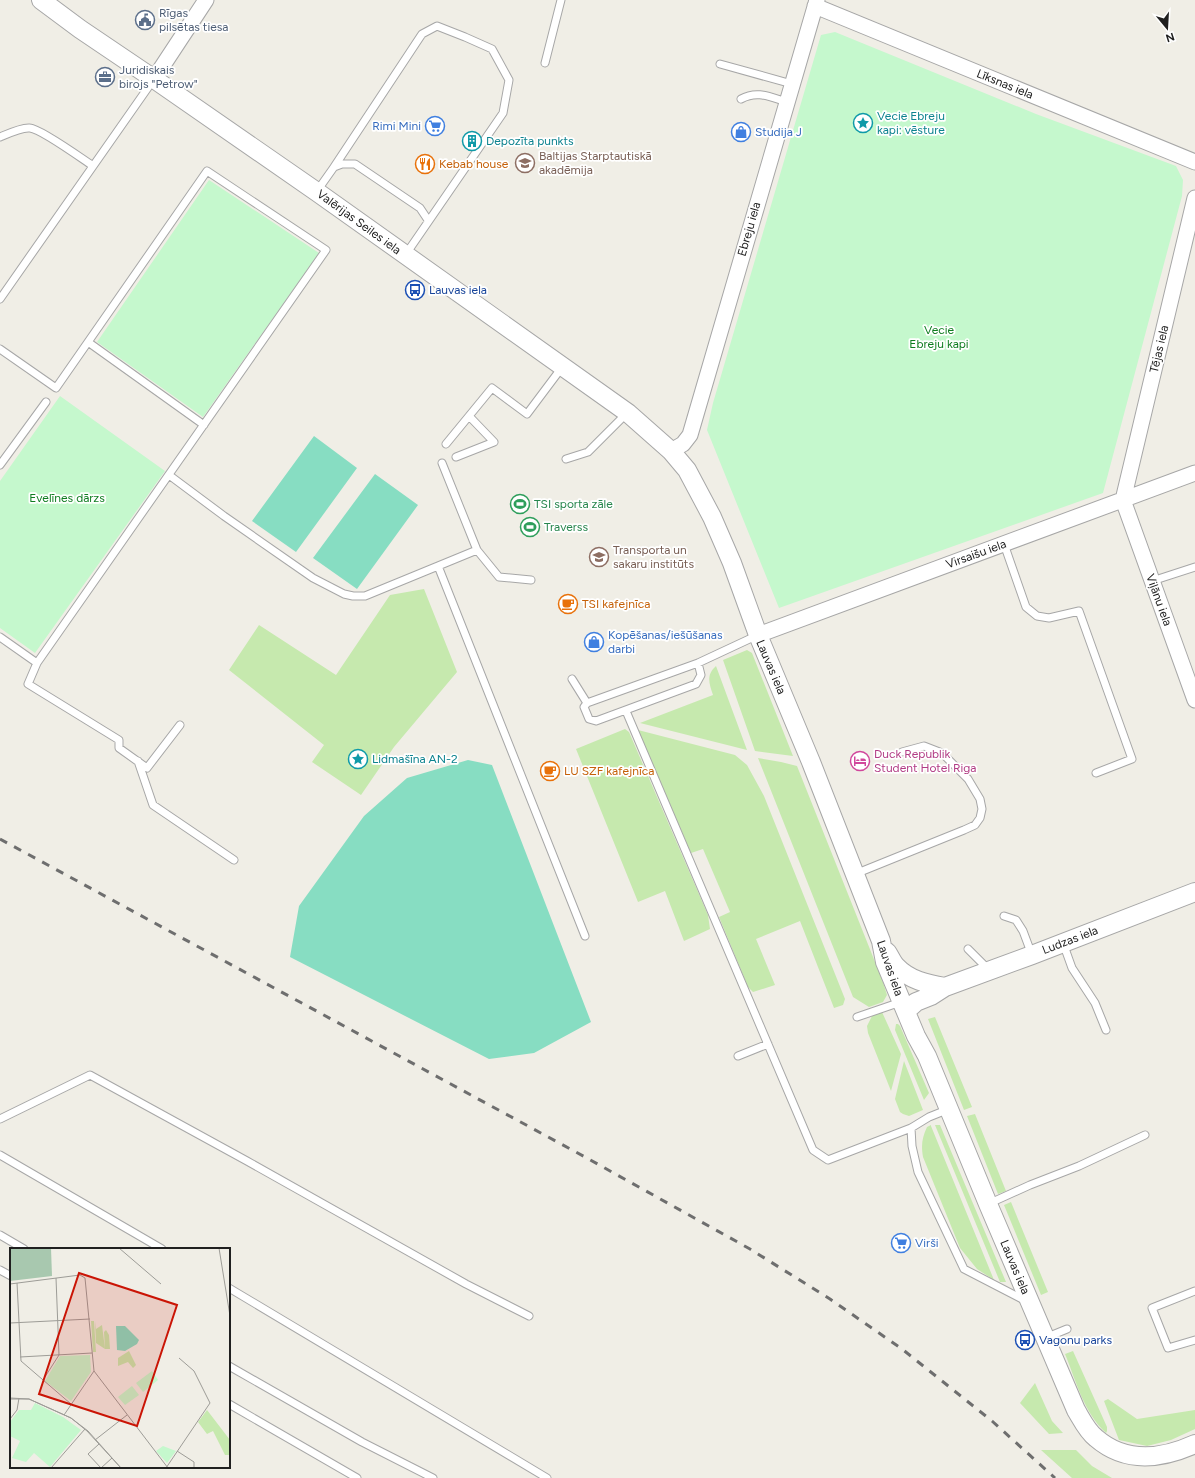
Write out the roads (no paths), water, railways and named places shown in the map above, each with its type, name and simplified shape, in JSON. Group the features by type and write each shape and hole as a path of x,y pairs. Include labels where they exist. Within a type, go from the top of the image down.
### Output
{"street":[{"name":"Valērijas Seiles iela","path":"41,0 80,29 317,192 563,366 628,413 671,451"},
{"path":"154,79 206,0"},
{"name":"Ebreju iela","path":"671,451 683,444 690,436 816,3"},
{"name":"Līksnas iela","path":"816,3 1195,162"},
{"name":"Tējas iela","path":"1123,500 1195,198"},
{"name":"Lauvas iela","path":"671,451 687,470 712,517 732,563 758,636 881,941 886,962 916,1036 927,1056 1076,1410 1086,1427 1096,1438 1122,1452 1141,1456 1158,1456 1176,1452 1195,1444"},
{"name":"Virsaišu iela","path":"758,636 1195,472"},
{"name":"Viļānu iela","path":"1123,500 1195,700"},
{"name":"Ludzas iela","path":"906,1011 916,1002 931,996 945,987 1195,892"},
{"path":"881,941 895,965 913,979 928,984 945,987"}],"lane":[{"path":"545,63 561,0"},
{"path":"317,192 422,34 437,26 466,36 492,48 509,80 503,112 404,255"},
{"path":"720,64 792,84"},
{"path":"0,299 154,79"},
{"path":"741,99 755,94 787,102"},
{"path":"0,137 29,127 43,133 93,166"},
{"path":"334,167 342,164 355,164 420,208 428,220"},
{"path":"0,349 56,388 208,171 326,250 37,663 28,684 119,740 120,748 146,768 180,725"},
{"path":"88,342 204,425"},
{"path":"446,444 492,388 527,414 563,366"},
{"path":"0,465 46,402"},
{"path":"566,459 588,452 628,413"},
{"path":"456,457 494,442 469,416"},
{"path":"442,463 477,550 499,577 531,580"},
{"path":"169,475 224,516 314,578 344,594 365,596 477,550"},
{"path":"1004,544 1026,608 1037,616 1049,618 1079,610 1132,759 1096,774"},
{"path":"438,566 585,936"},
{"path":"1152,582 1195,567"},
{"path":"698,663 700,675 696,684 596,721 589,719 584,707 587,703 698,663 758,636"},
{"path":"0,637 37,663"},
{"path":"572,679 587,703"},
{"path":"626,711 813,1150 828,1160 911,1128 929,1117 949,1108"},
{"path":"854,874 964,830 975,825 980,818 982,809 980,799 968,779 942,753 924,746 902,752"},
{"path":"138,761 153,805 234,860"},
{"path":"1004,916 1016,920 1023,931 1032,955"},
{"path":"1063,943 1072,968 1095,1003 1106,1030"},
{"path":"968,949 990,971"},
{"path":"857,1017 896,1004 906,1011"},
{"path":"738,1056 768,1044"},
{"path":"0,1119 90,1075 254,1164 466,1284 529,1316"},
{"path":"911,1128 912,1146 918,1172 964,1269 1015,1297 1030,1303"},
{"path":"988,1204 1079,1166 1145,1135"},
{"path":"0,1154 160,1248"},
{"path":"0,1235 22,1248"},
{"path":"0,1270 10,1275"},
{"path":"230,1289 547,1478"},
{"path":"1195,1291 1152,1308 1168,1348 1195,1340"},
{"path":"1045,1338 1067,1329"},
{"path":"230,1367 362,1442 433,1478"},
{"path":"230,1405 357,1478"}],"railway":[{"path":"0,839 585,1157 750,1249 830,1299 902,1349 992,1421 1055,1478"}],"place":[{"name":"Rīgas pilsētas tiesa","path":"145,20"},
{"name":"Juridiskais birojs \"Petrow\"","path":"105,77"},
{"name":"Vecie Ebreju kapi: vēsture","path":"863,123"},
{"name":"Rimi Mini","path":"435,126"},
{"name":"Studija J","path":"741,132"},
{"name":"Depozīta punkts","path":"472,141"},
{"name":"Baltijas Starptautiskā akadēmija","path":"525,163"},
{"name":"Kebab house","path":"425,164"},
{"name":"Lauvas iela","path":"415,290"},
{"name":"TSI sporta zāle","path":"520,504"},
{"name":"Traverss","path":"530,527"},
{"name":"Transporta un sakaru institūts","path":"599,557"},
{"name":"TSI kafejnīca","path":"568,604"},
{"name":"Kopēšanas/iešūšanas darbi","path":"594,642"},
{"name":"Lidmašīna AN-2","path":"358,759"},
{"name":"Duck Republik Student Hotel Riga","path":"860,761"},
{"name":"LU SZF kafejnīca","path":"550,771"},
{"name":"Virši","path":"901,1243"},
{"name":"Vagonu parks","path":"1025,1340"}],"park label":[{"name":"Vecie Ebreju kapi","path":"939,337"},
{"name":"Evelīnes dārzs","path":"67,498"}]}
